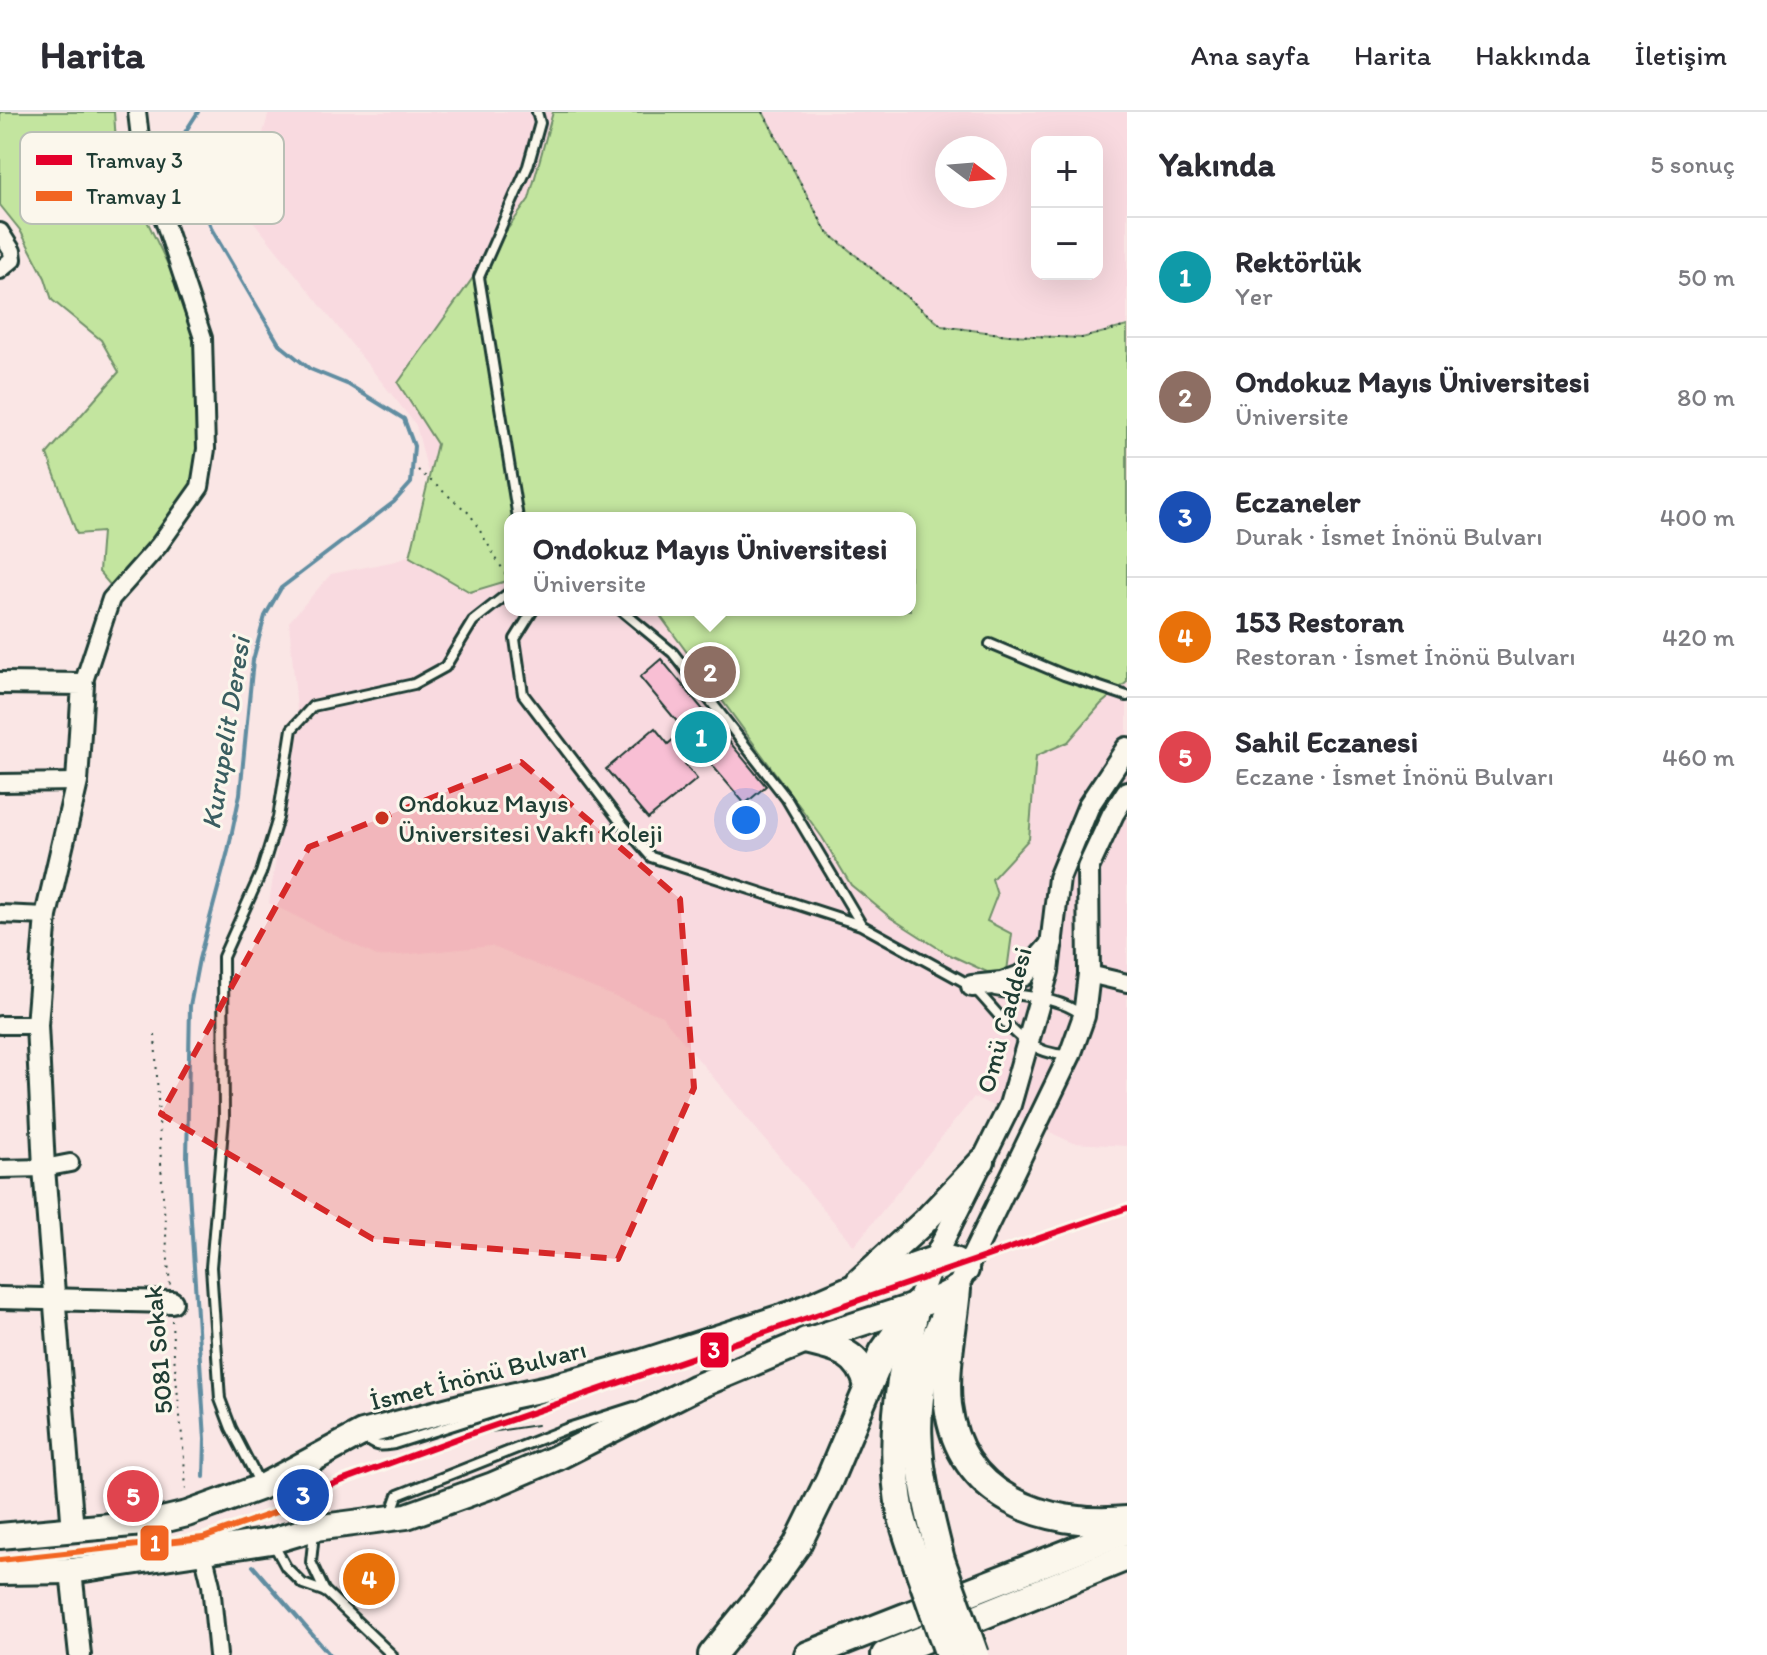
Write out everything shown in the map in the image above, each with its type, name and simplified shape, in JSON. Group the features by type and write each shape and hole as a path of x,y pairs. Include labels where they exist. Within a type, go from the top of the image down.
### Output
{"highway":[{"path":"962,1279 949,1358 948,1402 954,1437 969,1464 989,1485 1014,1502 1041,1514 1073,1521 1127,1520"},
{"path":"949,1655 929,1564 916,1423 935,1333 962,1279"},
{"path":"712,1655 797,1545 829,1480 883,1352 917,1304"},
{"path":"917,1304 901,1373 894,1433 901,1514 975,1655"},
{"path":"806,1341 841,1351 853,1358 864,1369 868,1386"},
{"path":"808,1655 1127,1530"},
{"path":"891,1653 1127,1557"}],"main road":[{"path":"851,1288 924,1222 982,1161"},
{"path":"0,1572 71,1571 271,1541 315,1528 407,1516 556,1458 696,1387 806,1341 939,1298 962,1279 958,1260 947,1257 934,1259"},
{"name":"İsmet İnönü Bulvarı","path":"0,1536 154,1522 187,1514 261,1487 362,1433 643,1362 791,1314 851,1288 934,1259"}],"street":[{"path":"137,112 139,132"},
{"path":"73,1531 44,1168 37,1025 46,916 77,782 83,684 111,599 159,545 200,487 206,449 203,338 165,224"},
{"path":"0,232 12,251 13,259 0,270"},
{"path":"0,683 83,684"},
{"name":"Omü Caddesi","path":"917,1304 934,1259 1010,1105 1041,998 1052,943 1059,878 1089,805 1127,748"},
{"path":"0,783 77,782"},
{"path":"962,1279 1070,1055 1084,1016 1089,974 1088,868 1113,814 1127,792"},
{"path":"0,914 46,916"},
{"path":"972,986 1002,983 1024,975 1052,943"},
{"path":"1089,974 1127,983"},
{"path":"0,1025 37,1025"},
{"path":"0,1169 44,1168 70,1163"},
{"path":"0,1298 172,1302"},
{"path":"203,1552 211,1585 218,1655"},
{"path":"71,1571 80,1655"}],"lane":[{"path":"517,512 479,277 528,166 540,123 537,112"},
{"path":"261,1487 220,1399 211,1267 224,1118 223,957 261,873 278,818 292,729 313,706 414,684 445,667 473,621 504,597"},
{"path":"529,616 515,639 523,694 651,857 861,925 972,986 1028,1045 1051,1055 1070,1055"},
{"path":"628,616 673,653 786,798 861,925"},
{"path":"990,644 1064,675 1127,696"},
{"path":"972,986 1067,1004 1084,1016"},
{"path":"315,1528 311,1562 326,1592 392,1655"},
{"path":"271,1541 286,1567 303,1584 326,1592"}],"path":[{"path":"763,112 826,231 942,326 1008,335 1082,338 1127,326"},
{"path":"418,470 470,514 504,571"},
{"name":"5081 Sokak","path":"155,1035 174,1373 184,1439 187,1514"}],"highlighted area":[{"path":"521,762 680,899 694,1088 618,1259 373,1239 161,1114 309,847"}],"shaded area":[{"path":"269,112 1127,112 1127,1146 1073,1143 974,1097 854,1246 662,1016 491,946 379,957 269,903 298,721 289,622 331,574 396,561 445,539 416,425 256,224 284,224 284,132 263,132"}],"green space":[{"path":"0,112 114,112 115,132 20,132 20,224 149,224 203,338 200,487 117,593 99,572 102,532 77,534 47,454 119,372 101,340 52,300 45,278 20,230 0,205"},
{"path":"553,112 763,112 826,231 942,326 1008,335 1082,338 1127,326 1127,682 1101,704 1068,742 1036,756 1029,839 992,879 997,895 987,921 1012,934 1007,971 987,972 946,953 891,918 851,885 822,837 660,616 916,616 916,512 504,512 504,582 470,592 410,557 437,444 398,383 529,199"}],"building":[{"path":"661,659 766,786 745,804 700,751 685,764 697,779 648,819 606,769 655,728 668,744 684,730 640,677"}],"waterway":[{"name":"Kurupelit Deresi","path":"185,132 198,112"},
{"name":"Kurupelit Deresi","path":"204,1477 205,1439 187,1158 190,1006 240,794 253,660 265,616 281,588 394,502 411,483 414,446 404,419 349,385 310,369 279,344 210,224"},
{"name":"Kurupelit Deresi","path":"253,1566 330,1655"}],"tram line":[{"name":"3","path":"303,1495 464,1436 1127,1208"},
{"path":"464,1436 537,1425"},
{"name":"1","path":"0,1560 203,1538 304,1502"}],"place":[{"name":"Ondokuz Mayıs Üniversitesi","path":"710,672"},
{"name":"Rektörlük","path":"701,737"},
{"name":"Ondokuz Mayıs Üniversitesi Vakfı Koleji","path":"382,818"},
{"name":"Eczaneler","path":"303,1495"},
{"name":"Sahil Eczanesi","path":"133,1496"},
{"name":"153 Restoran","path":"369,1579"}]}
